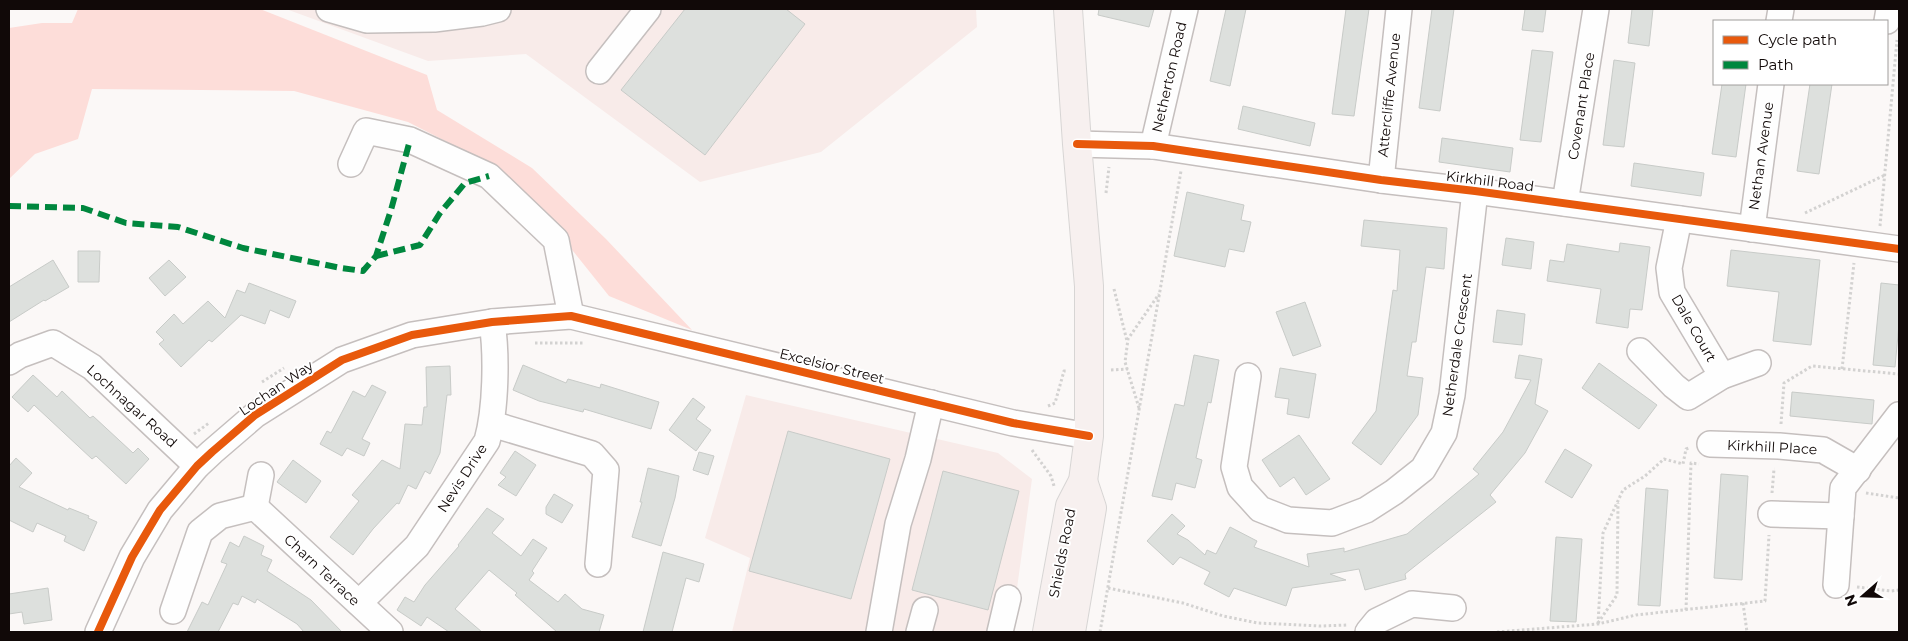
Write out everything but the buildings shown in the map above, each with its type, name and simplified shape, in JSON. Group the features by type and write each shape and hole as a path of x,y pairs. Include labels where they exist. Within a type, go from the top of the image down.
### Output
{"main road":[{"path":"1068,9 1089,286 1089,436 1083,481"},
{"name":"Shields Road","path":"1047,632 1070,506 1083,481"},
{"name":"Shields Road","path":"1071,632 1092,508 1083,481"}],"street":[{"path":"330,9 367,20 434,14 482,13 498,9"},
{"path":"599,71 648,9"},
{"name":"Netherton Road","path":"1153,146 1185,9"},
{"name":"Attercliffe Avenue","path":"1381,180 1399,9"},
{"name":"Covenant Place","path":"1565,203 1596,9"},
{"path":"1889,9 1892,27"},
{"name":"Nethan Avenue","path":"1752,229 1771,85"},
{"path":"351,164 366,131 410,140 489,176 556,240 571,316"},
{"name":"Kirkhill Road","path":"1077,144 1153,146 1381,180 1878,246"},
{"name":"Netherdale Crescent","path":"1248,376 1234,467 1240,487 1260,509 1288,520 1332,523 1366,510 1394,492 1423,469 1444,433 1452,395 1475,191"},
{"name":"Dale Court","path":"1680,219 1669,268 1672,292 1722,376"},
{"name":"Excelsior Street","path":"571,316 1013,423 1089,436"},
{"name":"Lochan Way","path":"98,632 132,557 160,510 197,466 254,415 342,360 412,335 493,333 571,316"},
{"name":"Nevis Drive","path":"359,603 417,546 487,441 492,424 493,333"},
{"name":"Lochnagar Road","path":"9,362 20,355 54,343 92,367 197,466"},
{"name":"Dale Court","path":"1640,350 1674,386 1688,397 1722,376 1758,363"},
{"path":"879,632 898,524 918,459 931,403"},
{"path":"1836,585 1841,516 1850,479 1899,415"},
{"path":"492,424 592,454 606,470 598,564"},
{"name":"Kirkhill Place","path":"1705,454 1778,461 1823,450 1850,479"},
{"path":"172,611 200,532 220,516 255,507 260,475"},
{"name":"Charn Terrace","path":"255,507 390,632"},
{"path":"1771,514 1841,516"},
{"path":"1000,632 1008,598"},
{"path":"1371,628 1377,621 1412,604 1453,608"}],"path":[{"path":"1842,369 1878,246 1885,174 1892,27"},
{"path":"1106,199 1111,145"},
{"path":"1100,632 1183,150"},
{"path":"1804,214 1885,174"},
{"path":"1112,281 1127,341 1125,362 1140,408"},
{"path":"1127,341 1160,292"},
{"path":"493,333 586,343"},
{"path":"1497,632 1598,624 1636,615 1765,601 1771,514 1778,461 1784,383 1812,366 1899,374"},
{"path":"1598,624 1603,533 1623,490 1645,476 1664,460 1683,464 1691,463 1705,454 1698,443 1686,449 1683,464"},
{"path":"1765,468 1778,461"},
{"path":"1686,610 1691,463"},
{"path":"1850,479 1899,498"},
{"path":"1598,624 1617,595 1618,501"},
{"path":"1836,585 1891,591 1899,590"},
{"path":"1108,588 1183,603 1224,616 1258,623 1371,628"},
{"path":"1743,604 1747,632"}],"shaded area":[{"path":"78,9 260,9 427,75 437,110 532,168 606,239 692,330 609,296 573,251 524,196 457,147 408,122 294,91 92,89 78,139 35,154 9,179 9,28 42,23 72,23"},
{"path":"286,9 976,9 977,27 821,152 700,182 526,54 428,61"},
{"path":"746,395 998,453 1032,479 1011,632 732,632 750,558 705,538"}],"marked path":[{"path":"9,206 83,208 126,223 178,227 243,248 363,271 376,256 410,140"},
{"path":"376,256 420,245 440,213 465,183 489,176"}],"cycle path":[{"path":"1077,144 1153,146 1381,180 1475,191 1899,249"},
{"path":"98,632 132,557 160,510 197,466 255,415 342,360 412,335 492,322 571,316 1013,423 1089,436"}]}
